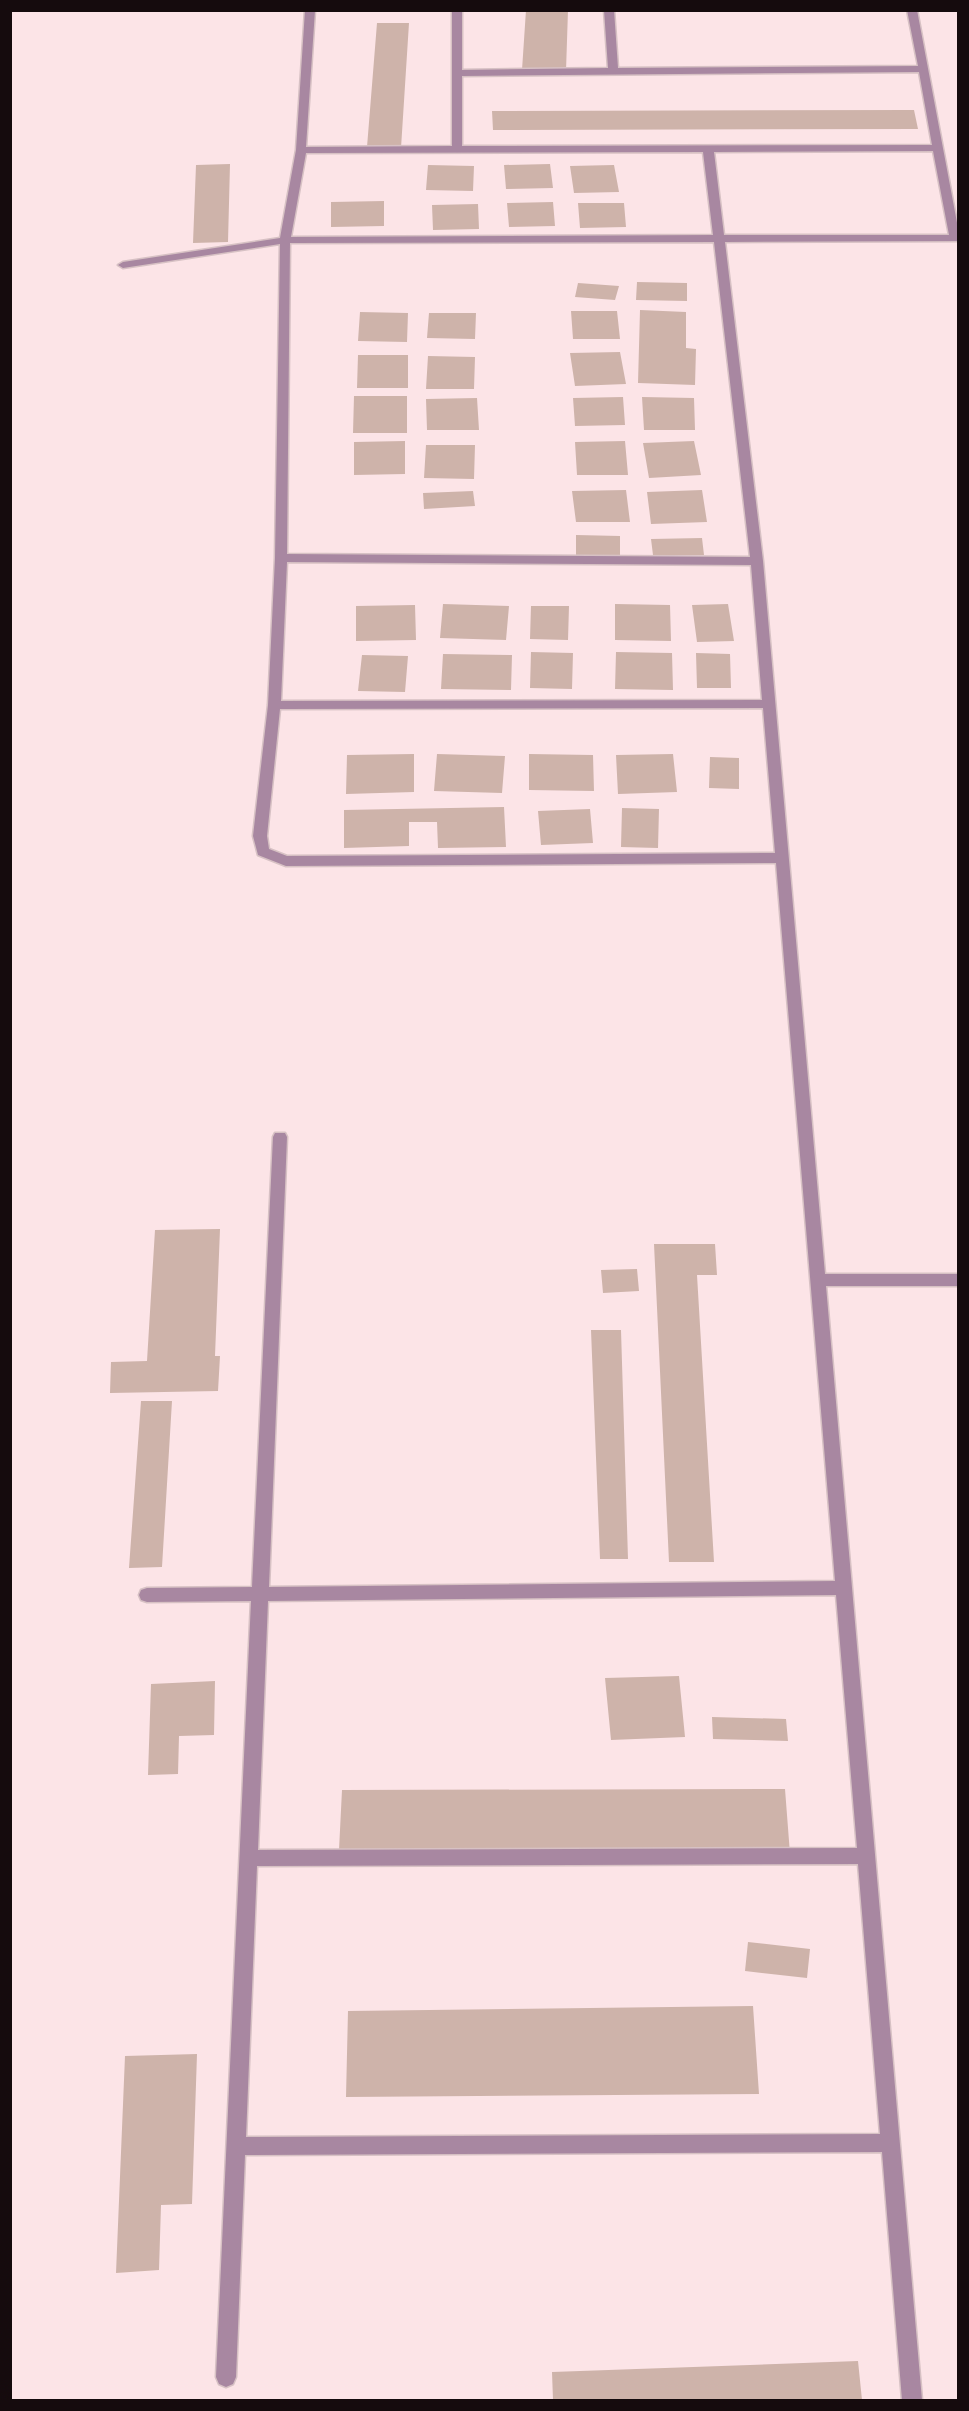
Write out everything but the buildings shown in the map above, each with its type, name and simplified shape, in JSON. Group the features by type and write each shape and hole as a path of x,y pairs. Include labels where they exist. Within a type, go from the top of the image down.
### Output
{"lane":[{"path":"310,10 301,150 285,240 281,558 274,705 260,836 263,852 286,861 782,858"},
{"path":"457,10 457,150"},
{"path":"609,10 613,70"},
{"path":"123,265 285,240 957,238 912,10"},
{"path":"457,73 922,69"},
{"path":"301,150 939,147"},
{"path":"708,148 757,561 912,2400"},
{"path":"281,558 757,561"},
{"path":"274,705 769,704"},
{"path":"226,2377 280,1137"},
{"path":"817,1280 958,1280"},
{"path":"147,1594 844,1588"},
{"path":"249,1858 865,1856"},
{"path":"236,2145 890,2143"}]}
